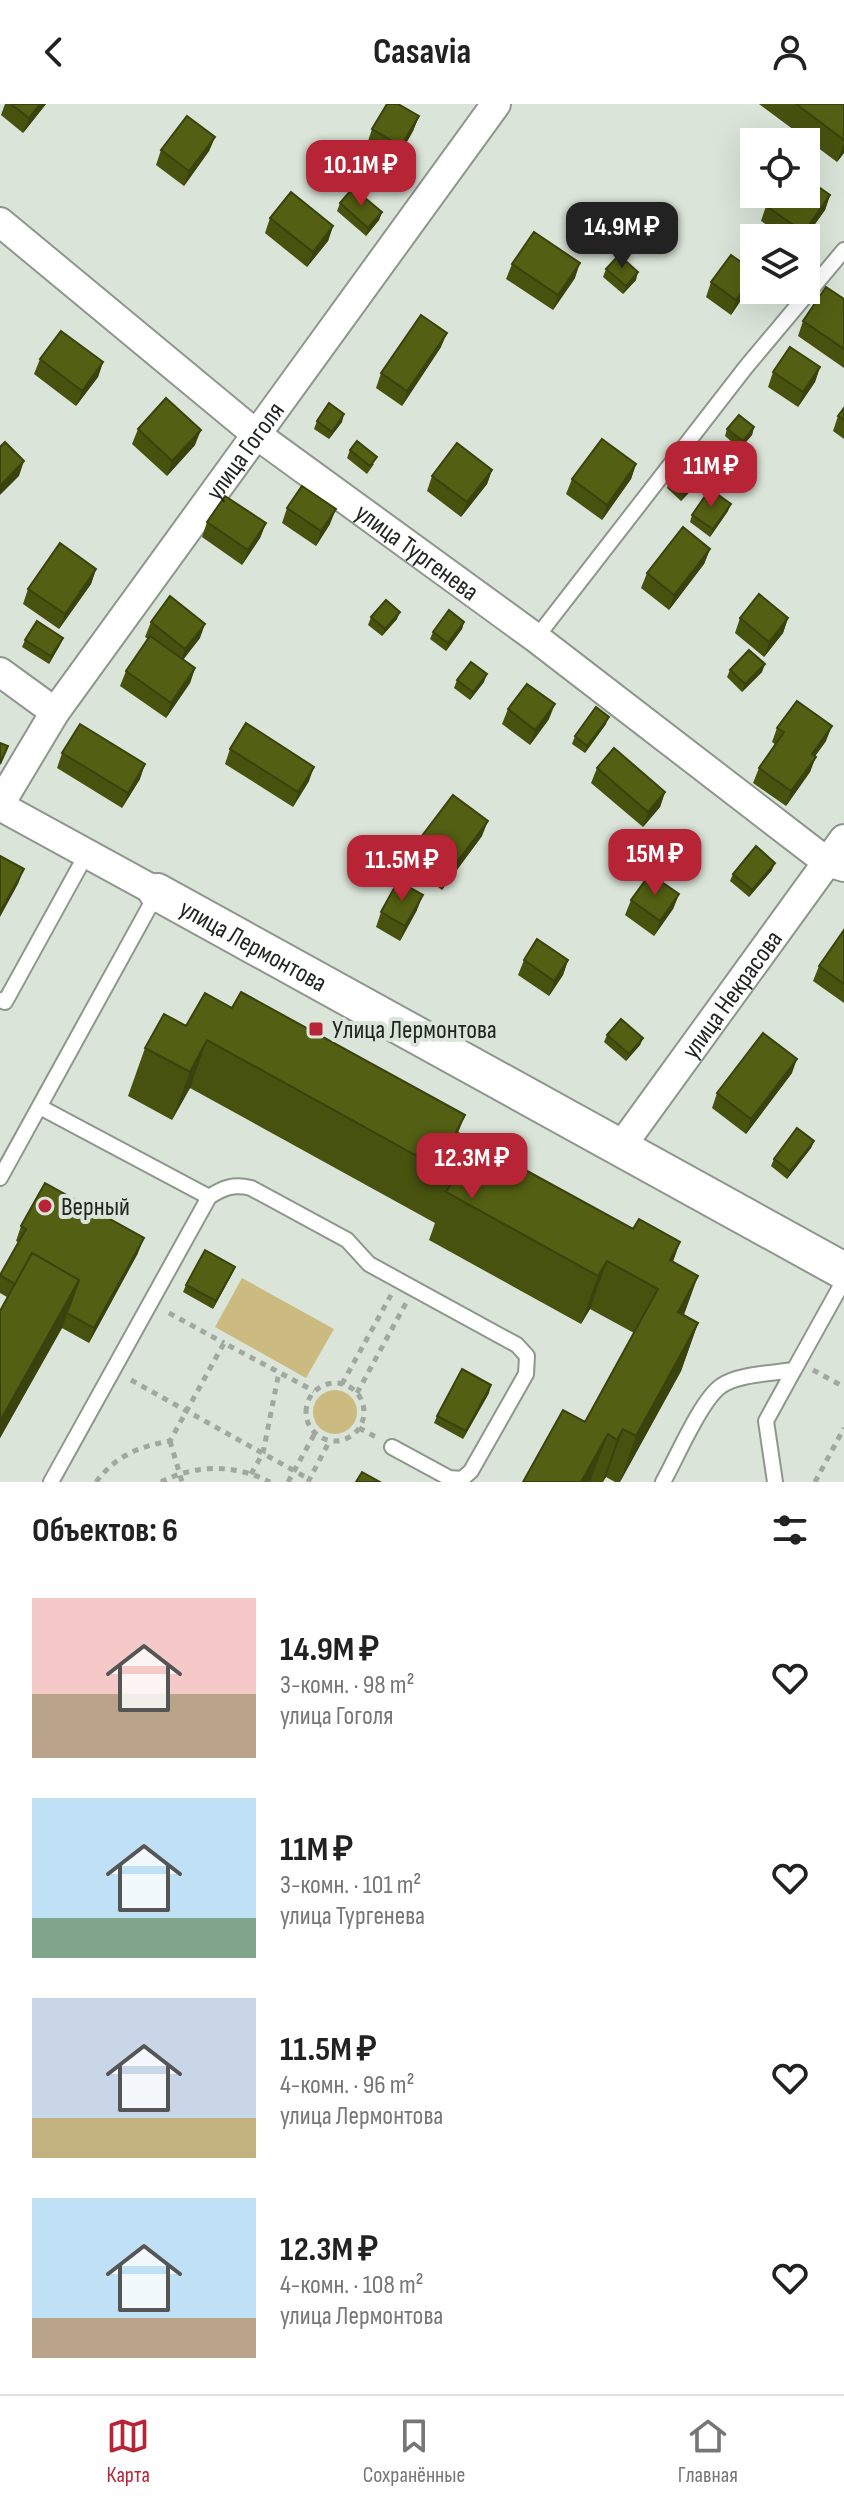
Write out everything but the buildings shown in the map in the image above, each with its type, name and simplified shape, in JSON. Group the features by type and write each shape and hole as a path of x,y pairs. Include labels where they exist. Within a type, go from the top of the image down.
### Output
{"street":[{"name":"улица Гоголя","path":"0,805 55,712 496,104"},
{"name":"улица Тургенева","path":"0,222 257,435 536,638 835,864"},
{"path":"0,672 55,712"},
{"name":"улица Лермонтова","path":"0,805 844,1271"},
{"name":"улица Некрасова","path":"620,1148 835,864 844,839"}],"lane":[{"path":"536,638 746,367 844,250"},
{"path":"2,1004 87,853"},
{"path":"0,1178 157,892"},
{"path":"40,1107 209,1197"},
{"path":"51,1482 209,1197 237,1184 251,1188 347,1240 369,1264 517,1345 527,1356 526,1374 471,1471 462,1479 449,1478 392,1447"},
{"path":"775,1482 766,1421 844,1280"},
{"path":"663,1482 708,1400 722,1385 796,1366"}],"path":[{"path":"342,1384 399,1281"},
{"path":"357,1393 414,1289"},
{"path":"150,1303 314,1391"},
{"path":"182,1482 170,1441 224,1343"},
{"path":"796,1366 844,1387"},
{"path":"113,1369 309,1480 330,1440"},
{"path":"251,1474 263,1453 279,1372"},
{"path":"326,1384 342,1384 357,1393 364,1406 364,1418 359,1428 349,1437 330,1440 315,1433 306,1417 307,1403 314,1391 326,1384"},
{"path":"815,1482 844,1428"},
{"path":"288,1482 315,1433"},
{"path":"96,1482 109,1465 142,1446 170,1441"},
{"path":"161,1482 180,1474 217,1468 251,1474 270,1482"}],"shaded area":[{"path":"242,1278 334,1329 306,1378 215,1327"},
{"path":"335,1390 351,1396 357,1412 351,1428 335,1434 319,1428 313,1412 319,1396"}],"place":[{"name":"Улица Лермонтова","path":"316,1029"},
{"name":"Верный","path":"45,1206"}]}
